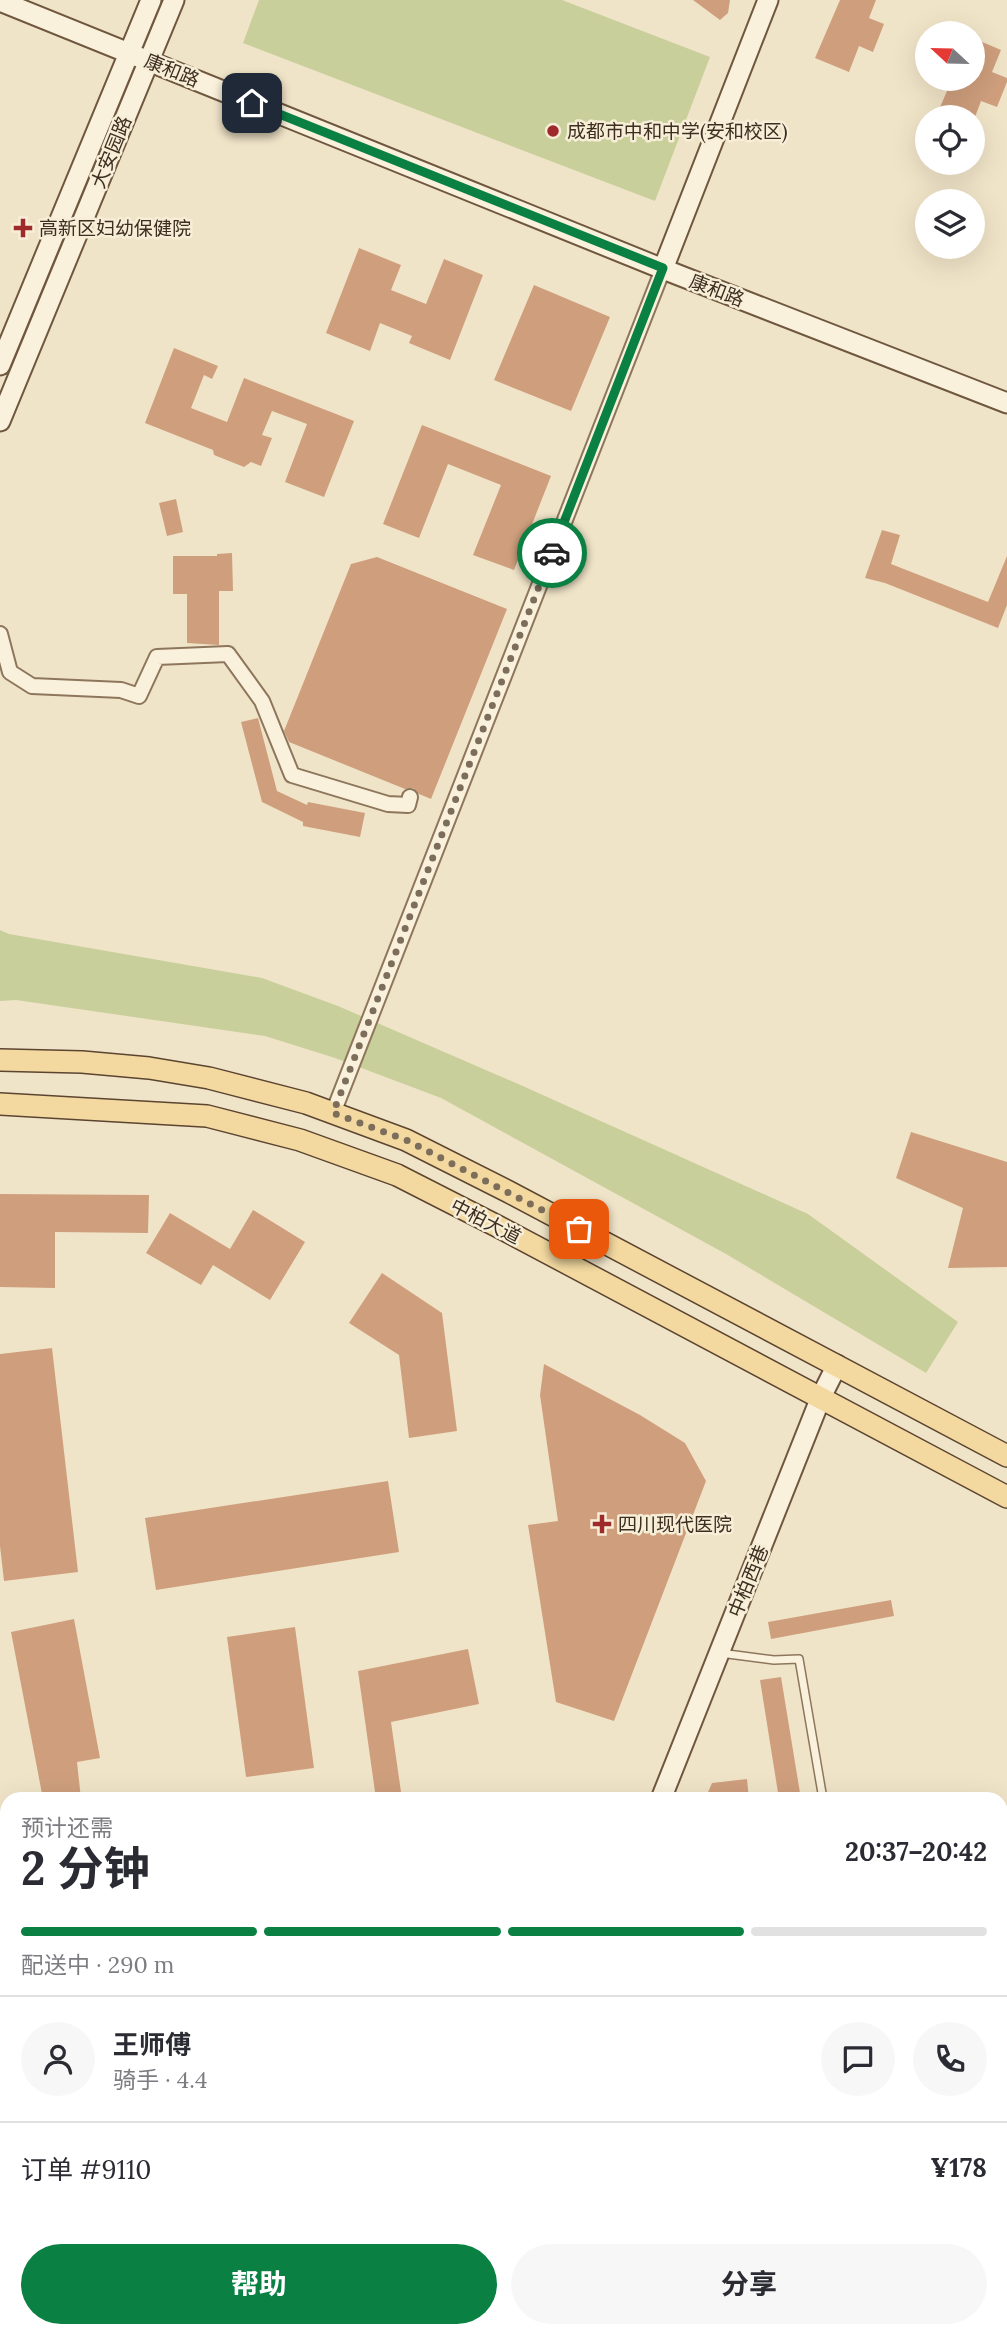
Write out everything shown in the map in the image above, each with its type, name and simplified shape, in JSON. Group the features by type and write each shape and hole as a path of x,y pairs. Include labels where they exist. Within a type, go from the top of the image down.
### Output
{"main road":[{"name":"中柏大道","path":"0,1060 82,1062 149,1068 209,1078 306,1103 406,1140 1007,1456"},
{"name":"中柏大道","path":"0,1104 207,1116 300,1140 397,1175 1007,1497"}],"street":[{"path":"0,365 150,0"},
{"name":"大安园路","path":"0,421 174,0"},
{"path":"333,1113 768,0"},
{"name":"康和路","path":"0,1 663,268 1007,403"},
{"path":"0,634 10,672 32,686 121,690 139,696 157,657 228,654 261,701 292,775 388,804 408,806 410,797"},
{"name":"中柏西巷","path":"664,1792 821,1397 837,1365"}],"lane":[{"path":"719,1653 774,1660 799,1659 822,1792"}],"green space":[{"name":"成都市中和中学(安和校区)","path":"259,0 562,0 710,57 655,201 243,43"},
{"path":"0,930 9,934 262,978 338,1006 808,1214 958,1322 926,1373 726,1254 441,1098 335,1058 265,1036 16,1000 0,1001"}],"building":[{"path":"693,0 730,0 728,13 720,20"},
{"path":"840,0 876,0 869,18 884,24 873,52 859,46 849,72 815,58"},
{"path":"985,43 1001,50 992,72 1007,78 1007,82 997,107 981,101 980,105 941,105 947,91 985,91"},
{"path":"359,248 401,265 391,290 426,304 444,259 483,275 450,360 409,343 412,336 380,323 370,351 326,333"},
{"path":"534,285 610,317 571,411 494,380"},
{"path":"174,348 218,366 212,379 204,375 191,408 227,422 244,378 354,421 324,497 285,482 307,424 272,411 262,435 272,438 261,466 251,462 244,467 214,455 213,450 145,423"},
{"path":"422,425 551,476 514,570 473,555 501,485 448,464 419,538 383,524"},
{"path":"176,499 183,532 167,536 159,503"},
{"path":"882,530 900,535 891,564 988,602 1007,556 1007,605 998,628 885,583 865,578"},
{"path":"232,553 233,591 219,591 219,645 187,643 187,594 173,594 173,556 217,556"},
{"path":"377,557 507,609 431,799 413,788 405,789 289,742 284,731 351,564"},
{"path":"258,718 277,791 307,805 308,802 365,813 360,837 303,826 303,822 262,802 241,722"},
{"path":"911,1132 1007,1162 1007,1267 948,1268 963,1208 896,1178"},
{"path":"0,1194 149,1195 148,1233 55,1232 55,1288 0,1287"},
{"path":"253,1210 305,1242 270,1300 213,1265 201,1285 146,1253 170,1213 230,1249"},
{"path":"382,1273 442,1313 457,1431 409,1438 399,1355 349,1323"},
{"path":"52,1348 78,1572 4,1581 0,1546 0,1354"},
{"path":"544,1364 640,1415 685,1443 706,1481 614,1721 556,1702 528,1525 558,1521 540,1395"},
{"path":"388,1481 399,1552 156,1590 145,1518"},
{"path":"891,1600 894,1616 771,1639 768,1622"},
{"path":"74,1619 100,1758 77,1762 80,1792 42,1792 11,1632"},
{"path":"295,1627 314,1768 246,1777 227,1637"},
{"path":"468,1649 479,1704 391,1722 401,1792 375,1792 358,1671"},
{"path":"781,1677 800,1792 778,1792 760,1680"},
{"path":"747,1779 748,1792 708,1792 712,1783"}],"way so far":[{"path":"552,553 333,1113 406,1140 579,1229"}],"place":[{"name":"成都市中和中学(安和校区)","path":"553,131"},
{"name":"高新区妇幼保健院","path":"23,228"},
{"name":"四川现代医院","path":"602,1524"}],"route":[{"path":"252,103 663,268 552,553"}]}
